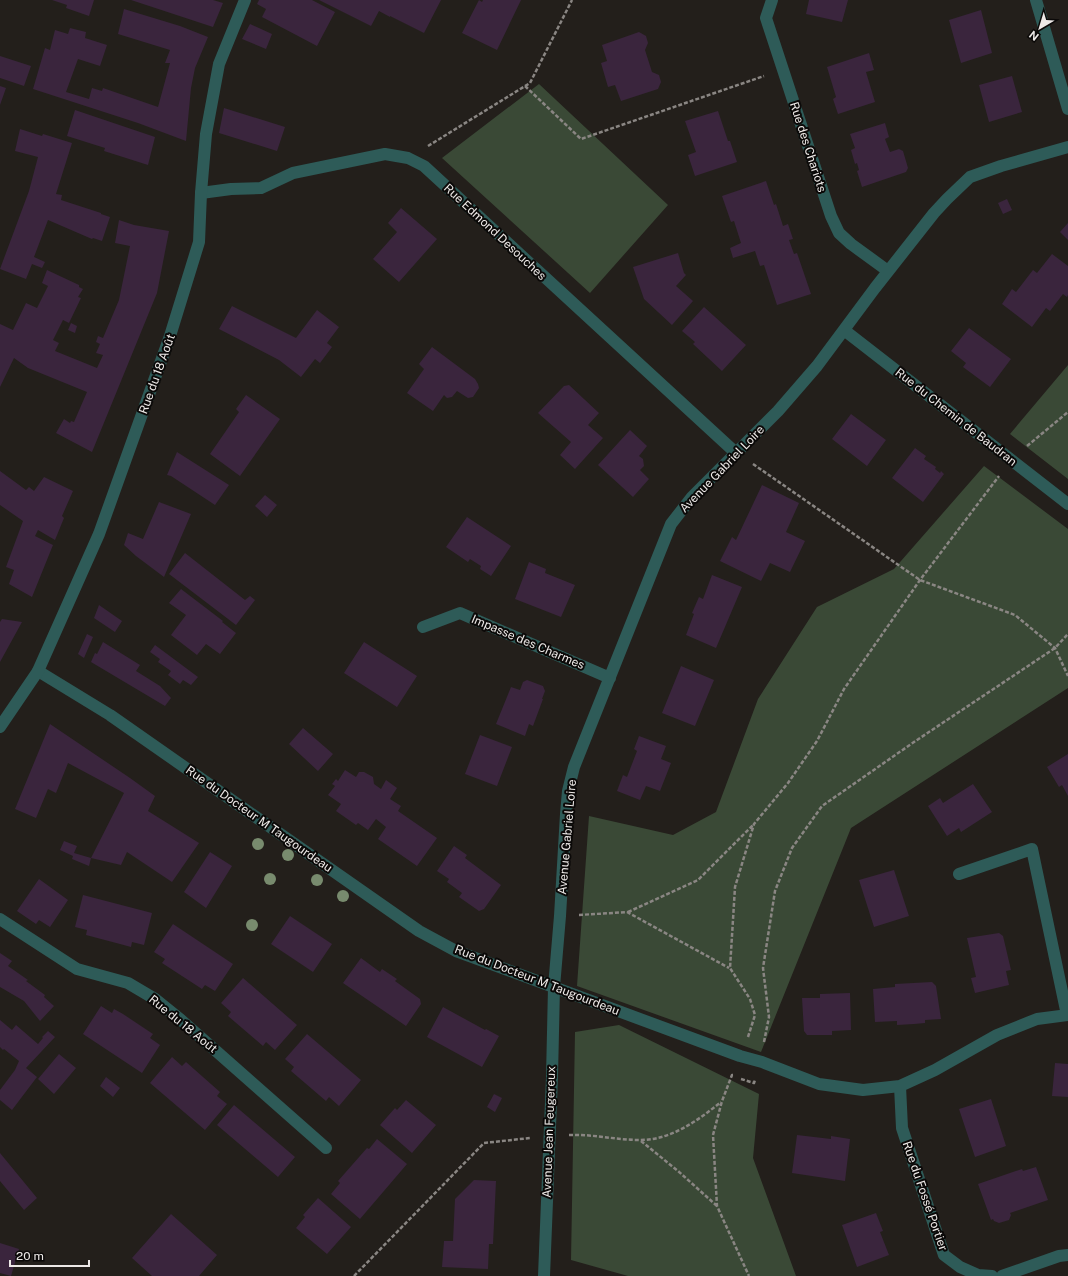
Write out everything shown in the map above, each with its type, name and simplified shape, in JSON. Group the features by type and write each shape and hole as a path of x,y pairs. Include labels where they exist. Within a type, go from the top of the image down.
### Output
{"street":[{"name":"Rue du 18 Août","path":"0,727 38,670 99,534 170,336 199,242 206,134 219,64 245,0"},
{"name":"Rue des Chariots","path":"772,0 766,18 831,216 839,233 851,244 888,271"},
{"path":"1036,0 1068,109"},
{"name":"Avenue Gabriel Loire","path":"554,987 568,791 574,767 671,524 692,497 778,411 817,366 888,271 947,199 970,178 1001,166 1068,147"},
{"name":"Rue Edmond Desouches","path":"201,193 231,189 261,188 293,173 385,154 408,158 424,166 736,453"},
{"name":"Rue du Chemin de Baudran","path":"844,330 1068,504"},
{"name":"Impasse des Charmes","path":"423,627 460,613 610,678"},
{"name":"Rue du Docteur M Taugourdeau","path":"38,670 110,715 419,931 456,951 819,1084 863,1090 900,1086 935,1070 997,1035 1037,1019 1067,1015"},
{"path":"959,874 1032,849 1067,1015"},
{"name":"Rue du 18 Août","path":"0,918 77,969 128,983 155,999 181,1020 326,1148"},
{"name":"Avenue Jean Feugereux","path":"544,1276 554,987"},
{"name":"Rue du Fossé Portier","path":"900,1086 902,1128 944,1255 960,1267 978,1275 992,1276"},
{"path":"1002,1276 1059,1256 1068,1255"}],"path":[{"path":"408,158 530,83 572,0"},
{"path":"525,86 581,139 783,69"},
{"path":"560,916 628,912 698,880 754,824 788,783 817,740 844,689 920,580 1011,460 1068,412"},
{"path":"736,453 920,580 1015,616 1055,648 1068,676"},
{"path":"732,1075 754,1083 762,1062 769,1017 763,968 775,891 792,848 822,806 1055,648 1068,634"},
{"path":"730,968 735,887 754,824"},
{"path":"628,912 730,968 750,999 755,1014 753,1024 722,1101 712,1135 717,1206 749,1276"},
{"path":"354,1276 484,1143 549,1136 577,1135 640,1140 667,1136 688,1126 722,1101"},
{"path":"640,1140 717,1206"}],"green space":[{"path":"539,84 668,205 590,293 442,158"},
{"path":"1068,365 1068,479 1010,434"},
{"path":"984,466 1068,529 1068,688 851,828 761,1052 577,986 589,816 673,835 716,812 758,699 817,607 894,569"},
{"path":"619,1025 759,1094 753,1158 796,1276 628,1276 571,1260 575,1032"}],"building":[{"path":"52,0 94,0 89,16 66,8 67,5"},
{"path":"131,0 213,0 223,3 213,27"},
{"path":"259,0 312,0 335,12 317,46 262,17 266,9 257,4"},
{"path":"319,0 441,0 424,33 379,11 371,26"},
{"path":"479,0 482,2 483,0 521,0 497,50 462,33"},
{"path":"809,0 848,0 842,22 806,14"},
{"path":"124,9 180,26 208,37 195,68 191,88 186,141 138,123 33,89 45,48 50,50 55,30 68,34 70,28 86,32 85,38 107,45 100,66 78,59 66,92 89,99 92,88 102,91 103,88 158,107 170,63 165,63 170,50 118,34"},
{"path":"981,10 992,53 961,63 949,20"},
{"path":"250,24 272,34 266,49 242,39"},
{"path":"639,32 646,36 648,43 645,50 652,72 659,75 661,82 658,89 621,101 615,85 608,87 601,63 607,61 602,45"},
{"path":"869,53 874,70 866,72 875,102 838,114 833,99 836,97 827,67"},
{"path":"0,56 31,66 24,86 0,78"},
{"path":"1012,76 1022,112 989,122 979,85"},
{"path":"0,86 6,88 0,105"},
{"path":"224,108 285,127 277,151 219,133"},
{"path":"75,110 155,137 148,165 104,151 105,148 67,136"},
{"path":"718,111 737,162 695,176 688,155 696,152 685,121"},
{"path":"885,123 889,137 885,139 890,152 899,149 903,151 908,168 906,172 862,187 857,171 859,170 857,163 855,164 851,150 855,148 850,134"},
{"path":"20,129 72,143 56,194 62,195 61,200 110,217 102,241 92,239 48,220 34,257 45,262 42,268 32,264 26,279 0,269 29,191 38,157 15,151"},
{"path":"766,181 774,205 776,204 783,226 788,224 793,239 789,240 794,254 797,253 811,294 777,305 764,265 760,266 755,251 733,258 730,248 741,243 734,221 731,222 722,196"},
{"path":"1007,199 1012,210 1003,214 998,203"},
{"path":"401,208 437,239 399,282 373,259 397,232 388,223"},
{"path":"119,220 134,225 169,231 157,293 92,452 56,433 64,419 70,423 71,421 74,422 87,392 28,368 14,358 0,387 0,324 13,330 26,303 37,308 48,286 42,283 47,270 79,285 79,287 83,289 78,297 81,298 69,323 63,320 53,340 59,343 55,351 97,368 103,355 96,353 100,344 96,342 98,336 103,338 119,300 130,246 115,243"},
{"path":"1068,223 1068,240 1060,232"},
{"path":"678,253 686,275 676,286 693,301 672,325 644,299 633,267"},
{"path":"1052,254 1068,266 1068,295 1067,297 1063,294 1050,311 1046,308 1032,327 1002,304 1012,289 1016,292 1033,270 1037,273"},
{"path":"232,306 296,338 317,310 339,327 327,343 332,347 320,363 315,359 301,377 279,360 219,329"},
{"path":"704,307 746,345 722,371 693,344 695,342 682,331"},
{"path":"71,323 77,326 75,333 68,330"},
{"path":"969,328 1011,359 990,387 963,367 966,363 951,351"},
{"path":"432,347 475,379 479,388 473,397 468,398 457,391 452,397 447,398 444,395 433,411 407,393 424,369 419,364"},
{"path":"569,385 599,413 588,425 603,438 575,469 560,455 571,442 538,413 564,386"},
{"path":"246,395 280,419 240,476 210,454 239,412 236,409"},
{"path":"851,414 886,440 867,466 832,439"},
{"path":"630,430 647,446 639,456 643,459 644,466 640,470 649,479 633,497 598,465"},
{"path":"915,448 926,456 924,459 936,467 935,469 944,474 923,502 892,478"},
{"path":"177,452 229,485 215,505 171,476 167,475"},
{"path":"0,471 26,490 29,487 34,491 44,477 73,491 62,516 64,518 55,540 38,530 35,536 53,545 32,597 9,584 14,570 6,567 23,521 0,505"},
{"path":"762,485 799,503 786,532 805,541 790,572 770,563 761,581 720,561 732,537 736,540"},
{"path":"265,495 277,505 267,517 255,506"},
{"path":"159,502 191,514 164,577 124,545 128,533 143,539"},
{"path":"467,517 511,546 491,576 480,569 481,566 470,559 468,562 446,547"},
{"path":"185,553 245,600 250,596 255,600 236,625 169,574"},
{"path":"529,562 546,569 545,573 575,585 561,617 515,599"},
{"path":"712,575 742,587 716,648 686,635 694,614 692,613 699,597 703,599"},
{"path":"181,589 223,621 222,622 236,633 220,654 206,644 197,655 171,635 186,615 169,603"},
{"path":"99,605 122,621 115,632 94,618"},
{"path":"2,619 22,622 0,662 0,622"},
{"path":"87,634 93,637 84,658 78,654"},
{"path":"103,642 140,665 136,671 160,686 171,698 165,706 91,662 95,653 97,654"},
{"path":"364,642 417,676 397,707 344,673"},
{"path":"155,645 198,677 191,685 183,680 180,684 168,675 171,671 158,662 160,659 150,652"},
{"path":"681,666 714,680 695,726 662,713"},
{"path":"527,680 543,686 545,691 533,726 529,724 525,736 496,724 511,687 520,690 523,682"},
{"path":"50,724 155,796 148,811 199,843 172,882 127,852 121,865 91,858 124,793 68,763 56,793 48,789 36,818 15,809"},
{"path":"303,728 333,754 318,771 289,744"},
{"path":"480,735 512,747 497,786 465,774"},
{"path":"639,736 666,746 661,759 671,763 660,791 646,786 640,800 617,791 623,775 627,777 637,751 634,749"},
{"path":"1068,754 1068,796 1062,785 1059,787 1047,767"},
{"path":"345,770 356,777 359,772 364,772 373,777 374,784 381,789 386,780 397,788 390,799 401,806 398,811 437,838 417,866 378,839 386,827 376,819 368,830 358,823 356,825 336,811 341,804 328,795 335,786 332,784 336,779 338,781"},
{"path":"973,784 992,812 961,832 959,828 947,836 928,806 940,798 943,803"},
{"path":"64,841 77,846 74,853 91,858 89,866 72,859 73,856 60,850"},
{"path":"454,846 467,855 465,858 501,885 484,909 479,911 459,897 462,893 447,882 449,879 437,871"},
{"path":"210,852 232,866 206,908 184,892"},
{"path":"894,870 909,916 874,927 859,880"},
{"path":"39,879 68,900 50,927 39,920 36,924 17,911"},
{"path":"83,895 152,913 144,945 132,942 131,947 86,935 87,930 75,927"},
{"path":"290,916 332,944 313,972 271,944"},
{"path":"173,924 233,964 215,991 205,985 202,989 162,963 165,959 154,952"},
{"path":"999,933 1003,936 1011,970 1006,971 1009,985 975,993 971,978 976,977 967,938"},
{"path":"0,953 12,961 8,966 28,980 26,981 45,995 44,997 54,1006 40,1021 24,1001 0,987"},
{"path":"361,958 380,972 382,969 397,979 395,981 420,999 421,1004 406,1026 343,983"},
{"path":"243,978 297,1025 275,1050 266,1042 263,1046 228,1016 231,1012 221,1003"},
{"path":"932,982 936,986 941,1019 925,1020 925,1023 897,1025 897,1021 875,1022 873,989 895,987 895,984"},
{"path":"850,993 851,1030 832,1031 832,1035 807,1035 804,1031 802,998 820,998 820,994"},
{"path":"101,1006 112,1013 114,1009 123,1014 153,1034 150,1038 160,1045 142,1073 83,1034"},
{"path":"443,1007 499,1036 482,1067 427,1037"},
{"path":"0,1020 12,1030 16,1025 38,1044 48,1031 55,1037 26,1068 37,1077 12,1110 0,1100 0,1090 15,1070 19,1061 0,1047"},
{"path":"307,1034 361,1080 339,1106 329,1097 326,1101 291,1071 294,1067 285,1059"},
{"path":"59,1054 76,1068 54,1094 38,1079"},
{"path":"172,1057 182,1066 186,1062 220,1092 217,1096 227,1104 205,1130 150,1083"},
{"path":"1055,1063 1068,1064 1068,1097 1052,1096"},
{"path":"106,1077 120,1088 113,1097 100,1086"},
{"path":"494,1094 502,1098 495,1112 487,1107"},
{"path":"991,1099 1006,1146 975,1157 959,1109"},
{"path":"406,1100 436,1125 412,1153 380,1125 395,1108 397,1110"},
{"path":"234,1105 295,1157 278,1177 217,1125"},
{"path":"797,1135 831,1139 831,1136 850,1139 845,1181 792,1173"},
{"path":"377,1139 407,1164 360,1219 331,1194 340,1183 338,1181 367,1148 369,1149"},
{"path":"0,1153 37,1198 24,1210 0,1181"},
{"path":"1036,1167 1048,1200 1010,1213 1011,1215 1009,1220 999,1223 993,1219 991,1220 978,1184 1022,1169 1023,1171"},
{"path":"474,1180 496,1181 493,1244 489,1244 488,1269 442,1267 444,1241 453,1241 455,1199"},
{"path":"318,1198 351,1227 327,1254 296,1228 305,1217 303,1215"},
{"path":"876,1213 883,1231 880,1232 889,1255 857,1267 842,1225"},
{"path":"171,1214 217,1255 199,1276 152,1276 132,1258"},
{"path":"0,1243 19,1249 11,1276 0,1273"}]}
